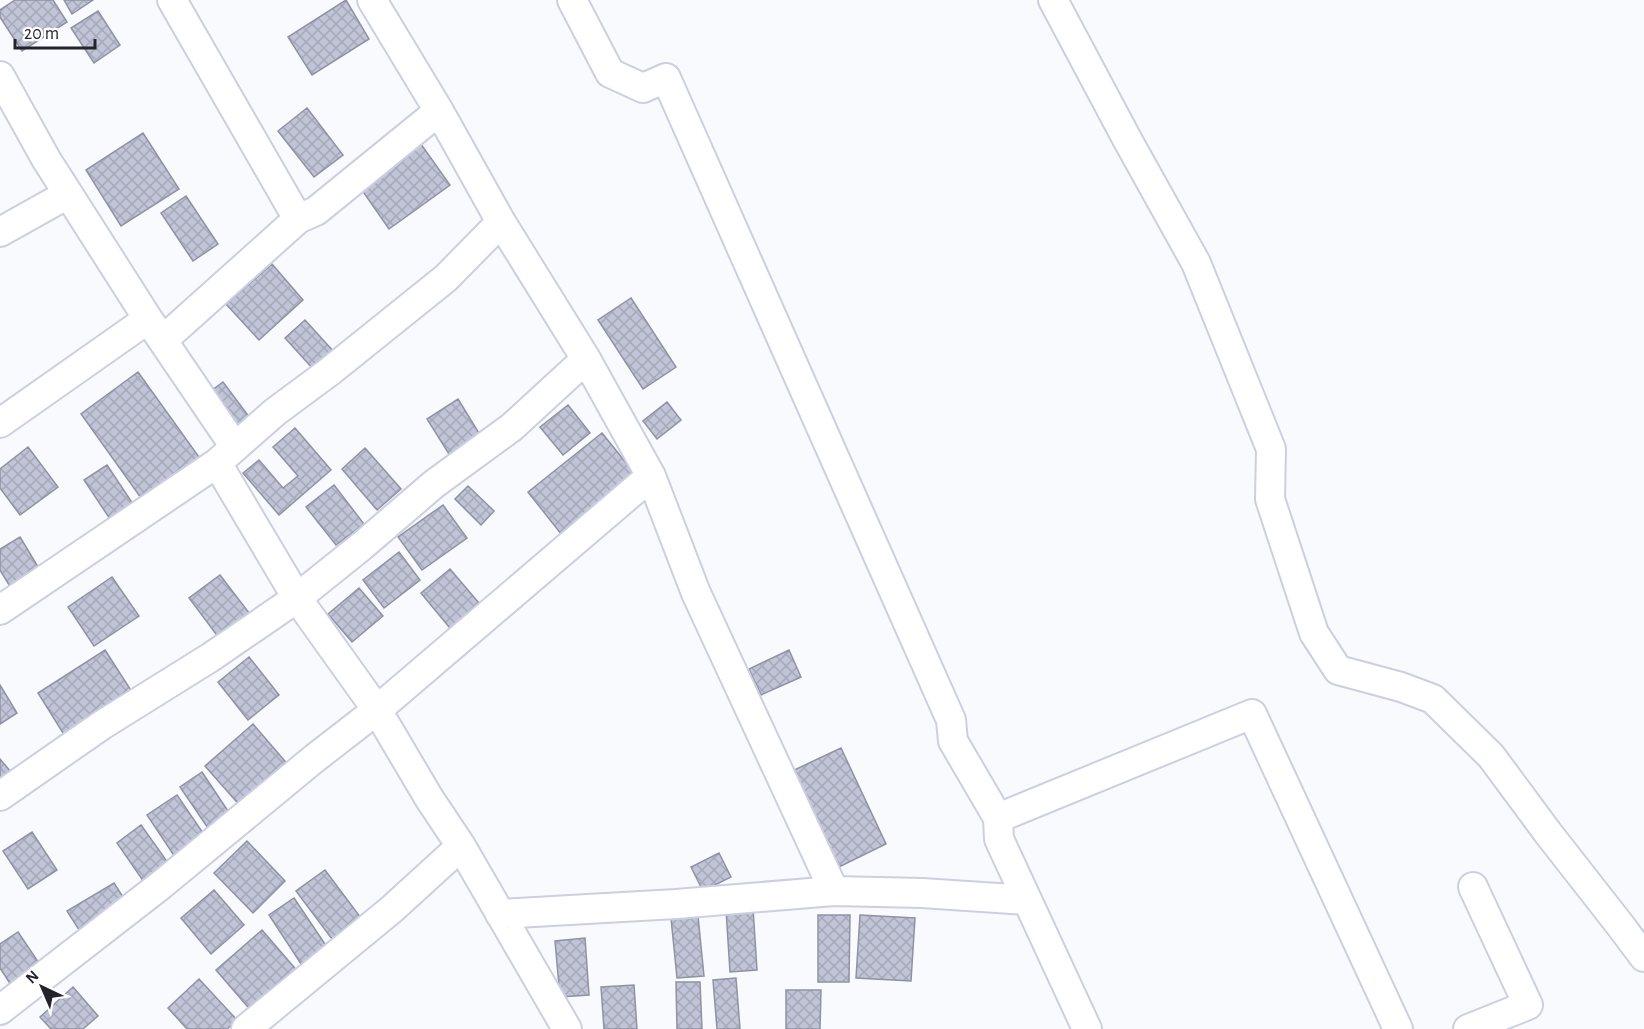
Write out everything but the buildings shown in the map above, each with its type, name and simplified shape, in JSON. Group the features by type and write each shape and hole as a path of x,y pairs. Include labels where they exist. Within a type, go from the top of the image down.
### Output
{"street":[{"path":"172,0 298,219"},
{"path":"372,0 440,111 501,222 586,359 651,476 696,593 834,891"},
{"path":"572,0 610,73 643,88 666,78 951,720 952,741 998,818 999,839 1087,1029"},
{"path":"1053,0 1196,263 1271,449 1270,499 1314,633 1338,670 1401,687 1433,699 1491,756 1644,957"},
{"path":"0,76 46,159 155,330 226,455 297,598 377,710 429,798 461,846 567,1029"},
{"path":"0,423 155,330 298,219 316,211 440,111"},
{"path":"0,232 68,194"},
{"path":"0,610 226,455 275,412 329,372 446,278 501,222"},
{"path":"0,796 102,725 211,657 297,598 434,484 512,427 586,359"},
{"path":"0,1010 161,885 306,765 377,710 651,476"},
{"path":"998,818 1252,714 1398,1029"},
{"path":"246,1029 392,909 461,846"},
{"path":"1468,1029 1528,1005 1473,887"},
{"path":"500,914 676,904 834,891 922,892 1027,900"}]}
